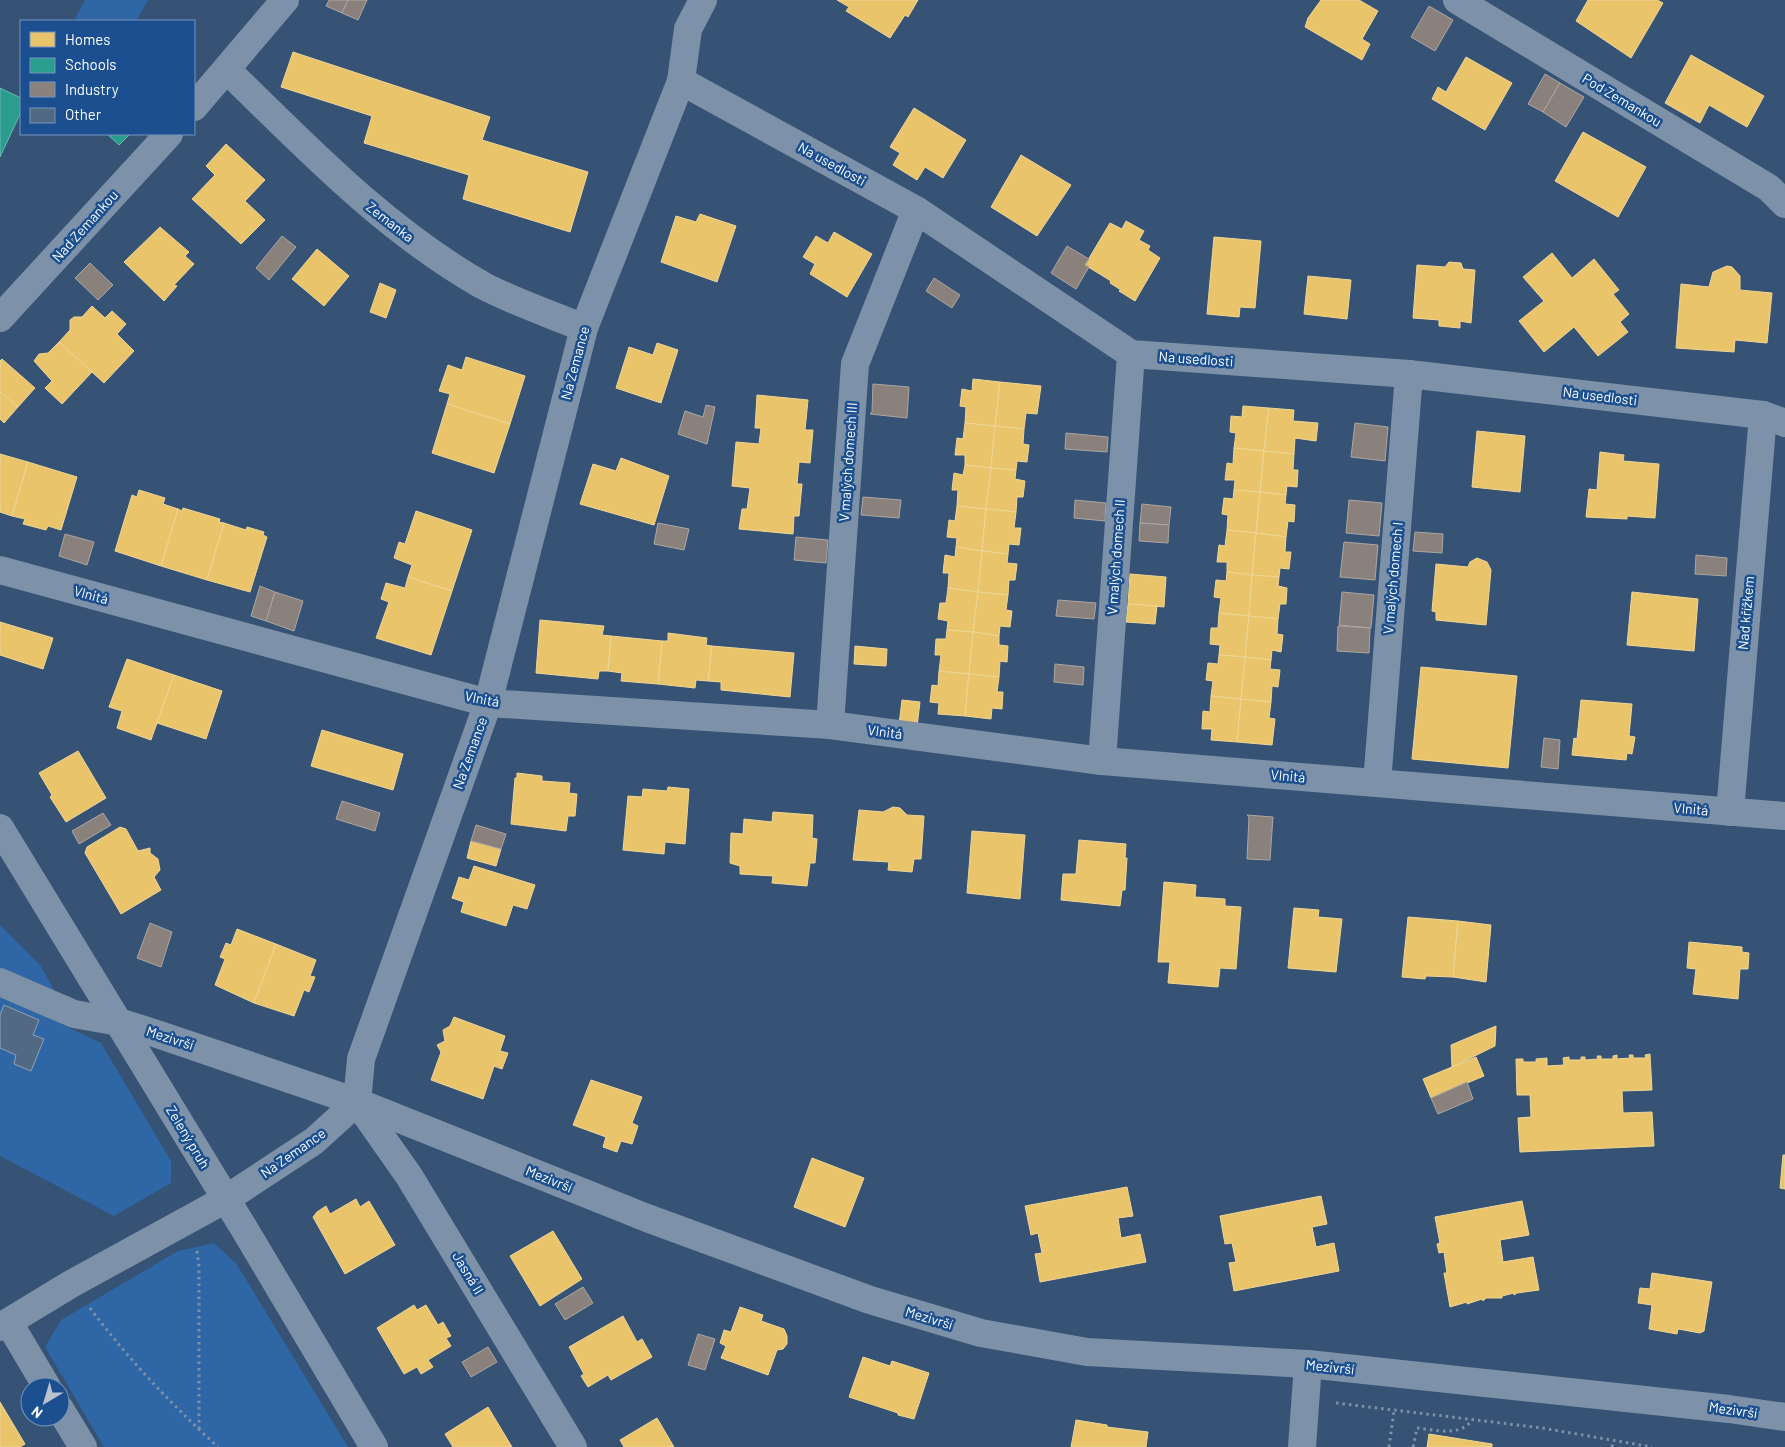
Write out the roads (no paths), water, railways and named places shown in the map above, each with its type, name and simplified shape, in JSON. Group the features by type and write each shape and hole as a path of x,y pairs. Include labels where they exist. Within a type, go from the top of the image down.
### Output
{"street":[{"path":"195,106 285,0"},
{"name":"Na Zemance","path":"4,1325 71,1284 226,1198 314,1141 357,1102 361,1059 488,702 584,328 680,81 688,29 704,0"},
{"name":"Pod Zemankou","path":"1457,0 1769,188 1785,204"},
{"name":"Zemanka","path":"227,70 345,185 399,230 484,286 584,328"},
{"name":"Na usedlosti","path":"680,81 916,210 1131,354 1409,374 1774,419"},
{"name":"Nad Zemankou","path":"0,318 168,135"},
{"name":"V malých domech III","path":"830,725 855,364 916,210"},
{"name":"V malých domech II","path":"1102,761 1131,354"},
{"name":"V malých domech I","path":"1377,783 1409,374"},
{"name":"Nad křížkem","path":"1730,812 1774,419"},
{"name":"Vlnitá","path":"0,570 488,702 830,725 1102,761 1785,816"},
{"name":"Zelený pruh","path":"0,828 226,1198 374,1447"},
{"name":"Mezivrší","path":"0,982 74,1014 119,1022 357,1102 647,1218 870,1300 981,1333 1086,1352 1308,1364 1729,1409 1785,1418"},
{"name":"Jasná II","path":"357,1102 409,1176 573,1447"},
{"path":"4,1325 40,1377"},
{"path":"1302,1447 1308,1364"},
{"path":"70,1426 82,1447"}]}
